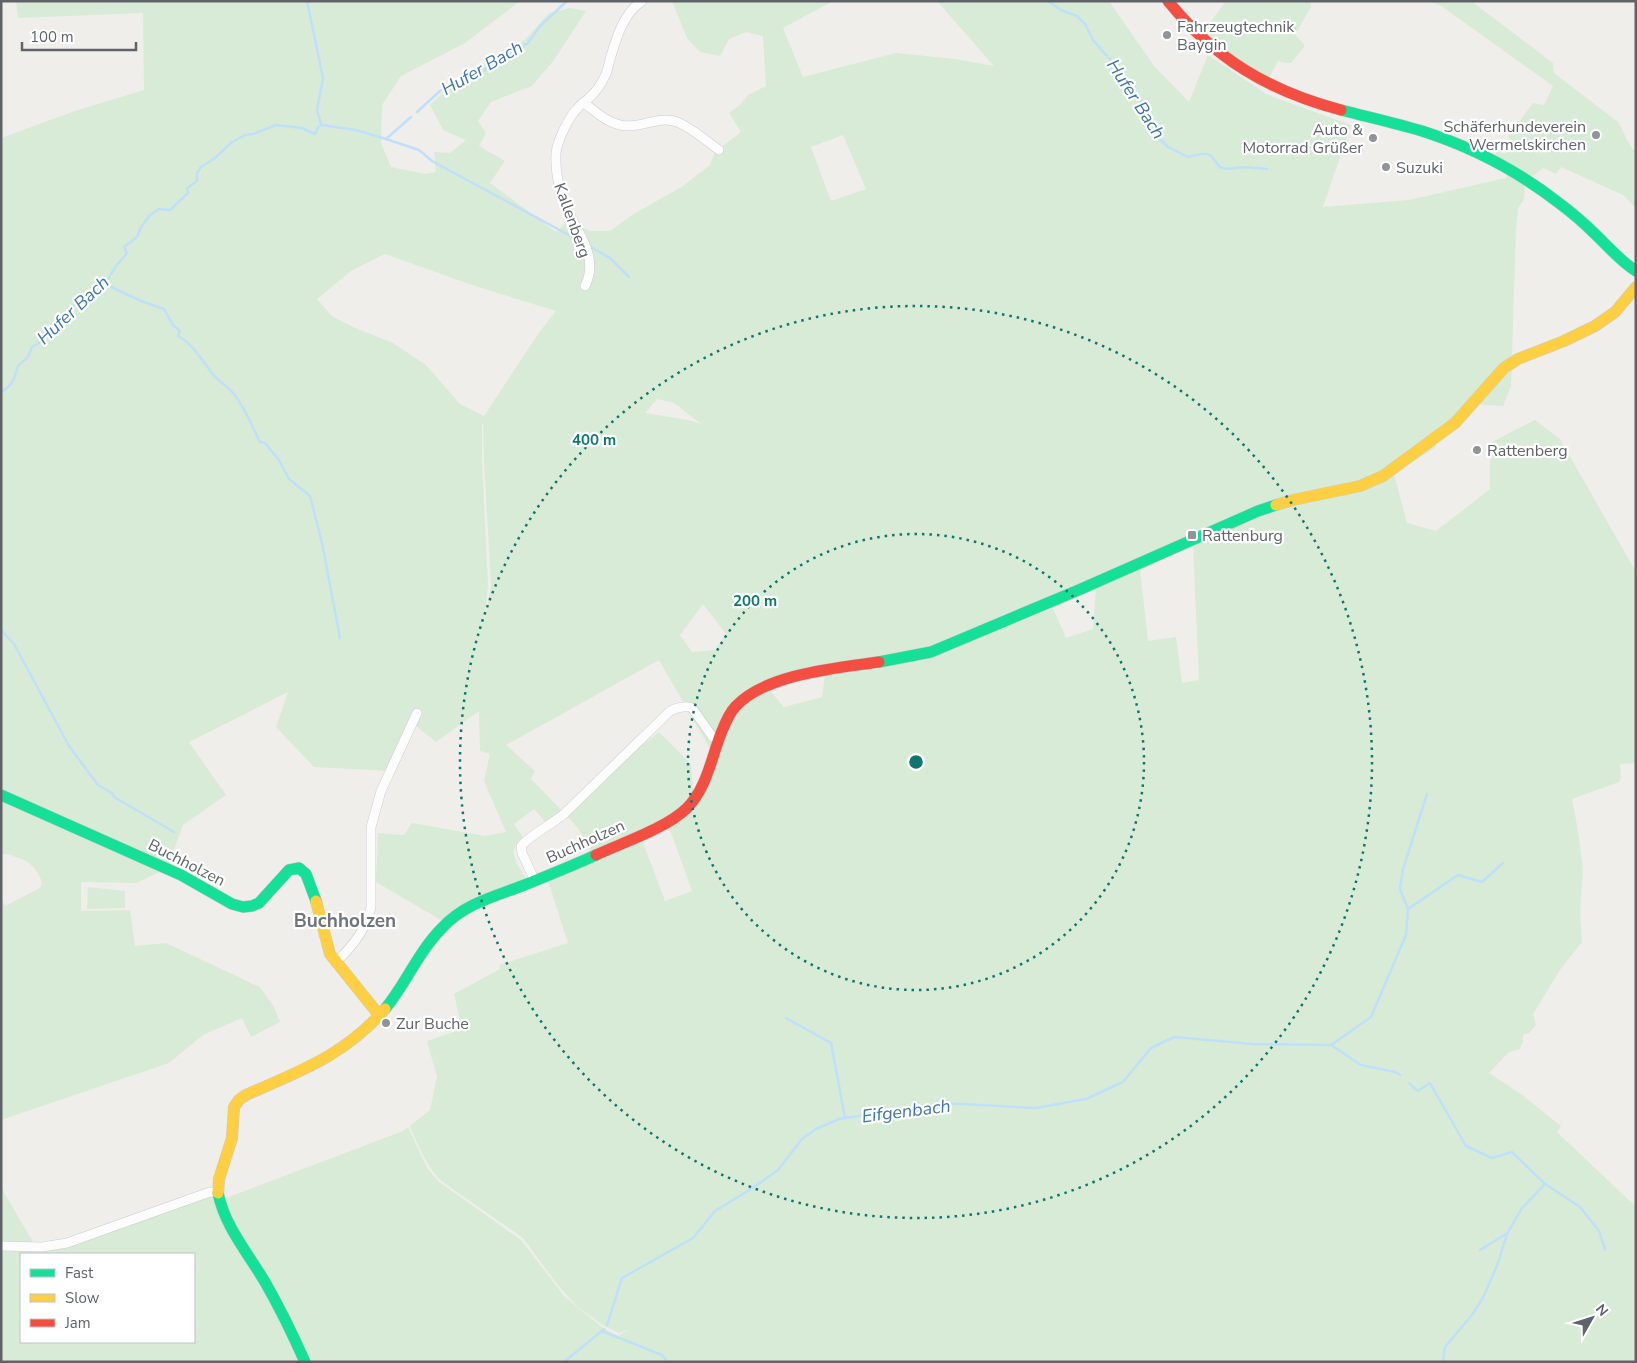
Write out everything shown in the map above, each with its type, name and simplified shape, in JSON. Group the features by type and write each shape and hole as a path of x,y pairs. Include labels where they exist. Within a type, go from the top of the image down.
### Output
{"street":[{"name":"Kallenberg","path":"585,286 590,273 588,254 582,235 566,206 561,192 556,169 556,152 572,115 594,92 606,74 624,20 632,9 642,1"},
{"path":"1168,1 1207,44 1235,65 1262,81 1312,102 1437,137 1474,152 1514,173 1565,207 1596,234 1624,263 1636,270"},
{"path":"584,103 604,118 620,125 628,126 666,120 676,121 719,150"},
{"name":"Buchholzen","path":"218,1191 218,1181 232,1140 234,1107 239,1100 288,1078 334,1054 357,1036 393,998 431,939 445,923 459,912 477,902 535,881 597,855 671,820 689,806 713,758 727,719 741,701 756,692 784,680 807,673 931,652 1081,589 1258,511 1293,500 1347,490 1371,482 1383,476 1455,423 1504,368 1518,359 1564,341 1595,326 1623,304 1636,287"},
{"path":"535,881 522,853 521,846 564,814 670,711 675,708 692,708 712,736 719,740"},
{"path":"336,962 353,945 369,915 371,907 370,827 381,790 417,713"},
{"name":"Buchholzen","path":"1,795 174,872 232,904 243,907 254,906 260,903 286,872 299,868 306,874 312,887 326,945 330,954 378,1015"},
{"path":"1,1246 42,1247 67,1243 218,1191 226,1218 270,1290 305,1362"}],"green space":[{"path":"16,1 520,1 465,43 401,76 382,105 381,143 391,167 425,174 436,172 434,152 450,153 466,140 443,130 430,105 459,78 525,40 549,13 570,8 586,11 554,60 532,86 491,102 478,121 486,133 479,146 505,161 490,183 556,232 568,221 590,231 610,231 632,215 683,186 710,165 715,152 741,132 729,113 740,105 748,95 766,86 763,36 746,32 729,39 720,56 700,52 687,38 672,1 833,1 783,28 803,77 896,53 955,59 994,66 937,1 1109,1 1154,66 1189,102 1208,55 1268,95 1351,125 1323,207 1409,200 1506,178 1508,174 1525,185 1524,199 1518,208 1516,229 1511,386 1503,406 1469,404 1434,434 1436,447 1394,474 1407,523 1436,531 1490,489 1490,443 1535,420 1560,439 1636,572 1636,763 1620,764 1621,778 1619,782 1572,799 1583,869 1580,913 1582,942 1560,970 1533,1014 1536,1025 1529,1033 1523,1035 1520,1049 1509,1052 1489,1073 1521,1094 1561,1126 1557,1132 1636,1207 1636,1362 306,1362 236,1230 222,1197 226,1198 403,1131 408,1127 427,1168 438,1181 521,1240 564,1296 602,1327 618,1336 629,1329 619,1333 604,1326 577,1306 556,1283 523,1238 440,1180 423,1154 410,1126 430,1110 437,1077 427,1041 459,1030 461,1025 454,994 500,969 499,965 568,943 548,881 642,840 665,901 692,891 669,827 716,759 659,660 506,745 535,771 531,779 562,811 547,824 534,809 514,824 524,839 516,846 513,852 517,864 527,880 470,900 441,920 376,882 378,833 404,835 412,823 485,836 506,832 484,781 490,754 480,751 479,711 436,742 412,723 389,771 314,767 276,727 288,692 189,742 226,795 183,825 168,866 1,792 1,138 75,111 144,90 143,13 18,18","holes":["843,135 866,189 831,201 811,147","385,254 472,285 556,311 538,334 484,416 460,404 426,365 393,343 353,327 332,316 317,299 351,271","657,399 674,403 701,424 645,413","483,419 491,585 484,625 488,585 482,462","1193,543 1199,680 1182,683 1176,637 1148,641 1140,570","1096,589 1093,629 1066,638 1053,608","703,604 726,634 715,650 692,652 680,635","825,674 822,697 784,707 770,691 794,679"]},
{"path":"1226,1 1310,1 1311,7 1295,35 1304,44 1304,47 1291,63 1278,61 1269,78 1260,73 1226,51 1203,32"},
{"path":"1428,1 1471,1 1553,63 1554,73 1618,122 1628,142 1636,152 1636,208 1623,195 1561,167 1556,174 1543,168 1532,177 1494,155 1498,151 1505,154 1512,141 1508,137 1533,103 1544,105 1553,86 1440,5"},
{"path":"659,732 691,764 693,792 664,821 590,851 578,828 567,816 630,755"},
{"path":"1,797 164,870 136,883 81,882 81,911 130,910 135,946 166,943 260,987 274,1007 280,1022 251,1037 242,1018 203,1035 169,1063 1,1120 1,899 5,906 40,888 42,882 35,868 28,862 10,855 1,855"},
{"path":"88,887 125,891 125,908 87,909"},
{"path":"1,1187 37,1249 212,1196 214,1197 303,1362 1,1362"}],"waterway":[{"path":"307,1 323,78 317,110 321,124"},
{"name":"Hufer Bach","path":"417,112 440,91 463,83 528,43 540,26 567,1"},
{"name":"Hufer Bach","path":"1048,1 1061,10 1077,16 1085,24 1093,40 1125,77 1139,97 1161,140 1168,147 1188,157 1207,154 1220,167 1226,169 1245,167 1267,169"},
{"name":"Hufer Bach","path":"386,139 411,117"},
{"name":"Hufer Bach","path":"1,393 10,385 18,366 28,357 32,347 39,343 51,327 75,305 81,304 93,292 105,284 127,253 124,247 137,237 149,216 159,209 170,210 188,193 187,188 197,181 197,173 201,167 215,158 232,142 245,135 253,134 276,125 302,128 315,134 318,127 322,125 356,130 419,150 432,161 580,241"},
{"path":"589,246 610,258 629,277"},
{"path":"105,284 141,301 164,309 173,325 180,331 178,336 192,348 214,376 238,399 260,442 265,443 279,460 289,479 310,496 322,543 340,638"},
{"path":"1,630 14,644 69,746 98,785 112,793 114,797 174,832"},
{"name":"Eifgenbach","path":"1331,1045 1371,1017 1406,935 1408,909 1400,889 1403,869 1427,794"},
{"name":"Eifgenbach","path":"1408,909 1458,875 1482,882 1503,863"},
{"path":"786,1018 831,1043 845,1118"},
{"name":"Eifgenbach","path":"607,1325 622,1278 693,1238 715,1211 778,1170 802,1139 816,1129 839,1119 942,1103 1036,1108 1086,1099 1123,1082 1151,1048 1174,1037 1253,1044 1331,1045 1361,1065 1395,1072 1400,1075"},
{"name":"Eifgenbach","path":"1409,1083 1418,1091 1430,1083 1466,1146 1492,1158 1512,1152 1545,1184 1580,1207 1599,1231 1605,1249"},
{"name":"Eifgenbach","path":"1443,1362 1445,1347 1472,1315 1484,1296 1498,1263 1507,1234 1522,1208 1545,1184"},
{"name":"Eifgenbach","path":"1480,1250 1506,1234"},
{"name":"Eifgenbach","path":"564,1362 604,1329"},
{"path":"602,1331 662,1355 668,1362"}],"traffic: fast":[{"path":"1341,110 1441,137 1477,152 1511,170 1563,206 1586,225 1619,258 1636,271"},
{"path":"879,662 931,652 1081,589 1258,511 1276,505"},
{"path":"1,795 181,875 232,904 243,907 259,903 289,870 299,868 306,874 316,901"},
{"path":"385,1009 434,937 460,913 479,902 596,855"},
{"path":"218,1193 231,1228 271,1292 305,1362"}],"traffic: slow":[{"path":"1276,505 1360,486 1383,476 1455,423 1504,368 1518,359 1564,341 1595,326 1615,312 1636,287"},
{"path":"316,901 330,954 379,1015"},
{"path":"218,1193 219,1179 232,1138 234,1107 239,1100 246,1095 303,1070 337,1051 354,1039 385,1009"}],"traffic: jam":[{"path":"1168,1 1205,40 1245,70 1290,93 1341,110"},
{"path":"596,855 668,822 687,808 699,792 728,716 749,695 765,686 803,674 879,662"}],"place":[{"name":"Fahrzeugtechnik Baygin","path":"1167,35"},
{"name":"Schäferhundeverein Wermelskirchen","path":"1596,135"},
{"name":"Auto & Motorrad Grüßer","path":"1373,138"},
{"name":"Suzuki","path":"1386,167"},
{"name":"Rattenberg","path":"1477,450"},
{"name":"Rattenburg","path":"1192,535"},
{"name":"Zur Buche","path":"386,1023"}],"district":[{"name":"Buchholzen","path":"345,920"}]}
